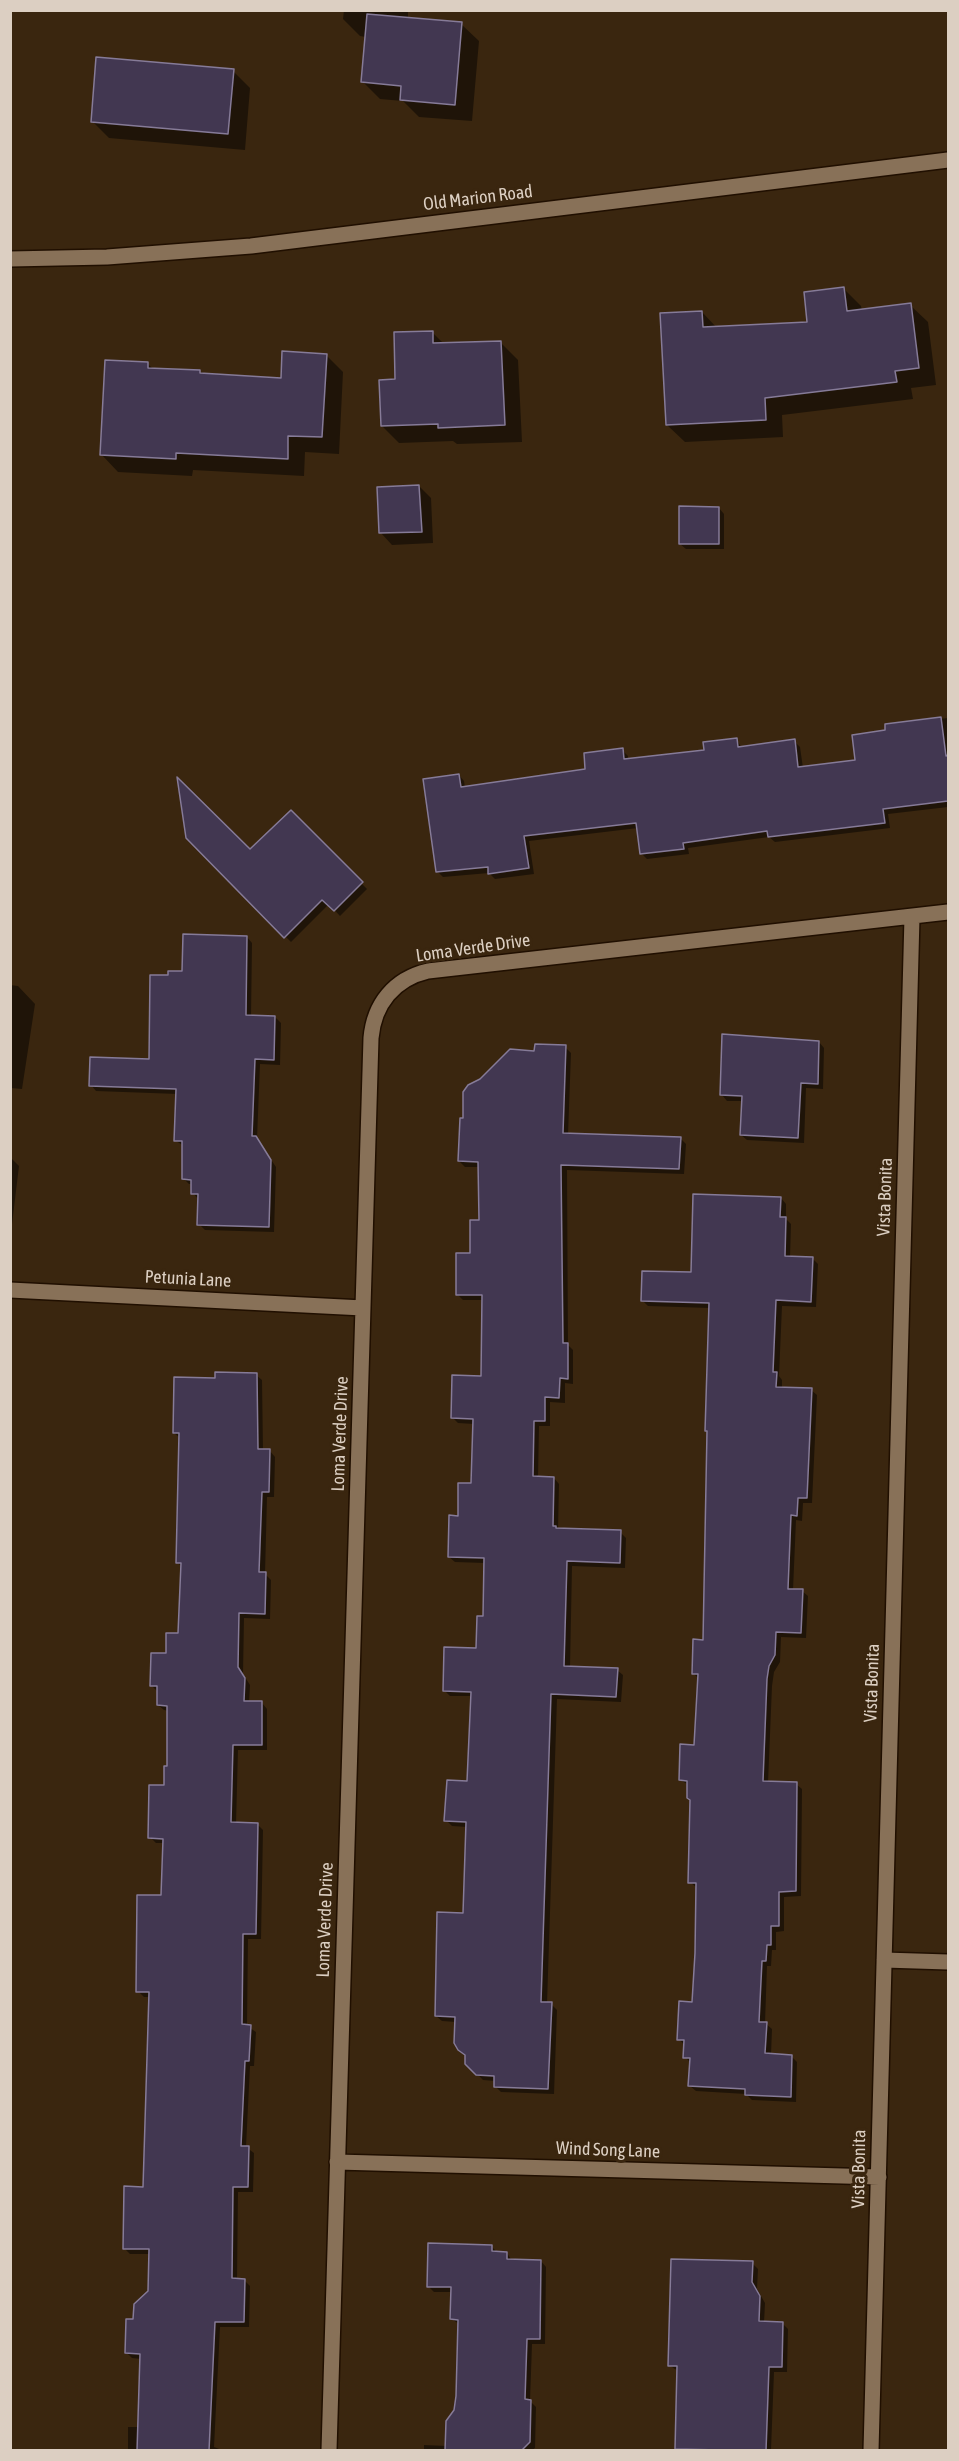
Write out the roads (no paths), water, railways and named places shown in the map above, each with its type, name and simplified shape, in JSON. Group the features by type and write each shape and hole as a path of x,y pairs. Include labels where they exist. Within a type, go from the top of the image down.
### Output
{"street":[{"name":"Old Marion Road","path":"10,259 107,257 251,246 948,160"},
{"name":"Loma Verde Drive","path":"329,2451 372,1026 379,1007 386,995 402,981 428,970 948,912"},
{"name":"Vista Bonita","path":"871,2451 912,917"},
{"name":"Petunia Lane","path":"10,1290 363,1308"},
{"path":"884,1960 948,1962"},
{"name":"Wind Song Lane","path":"337,2162 879,2177"}]}
